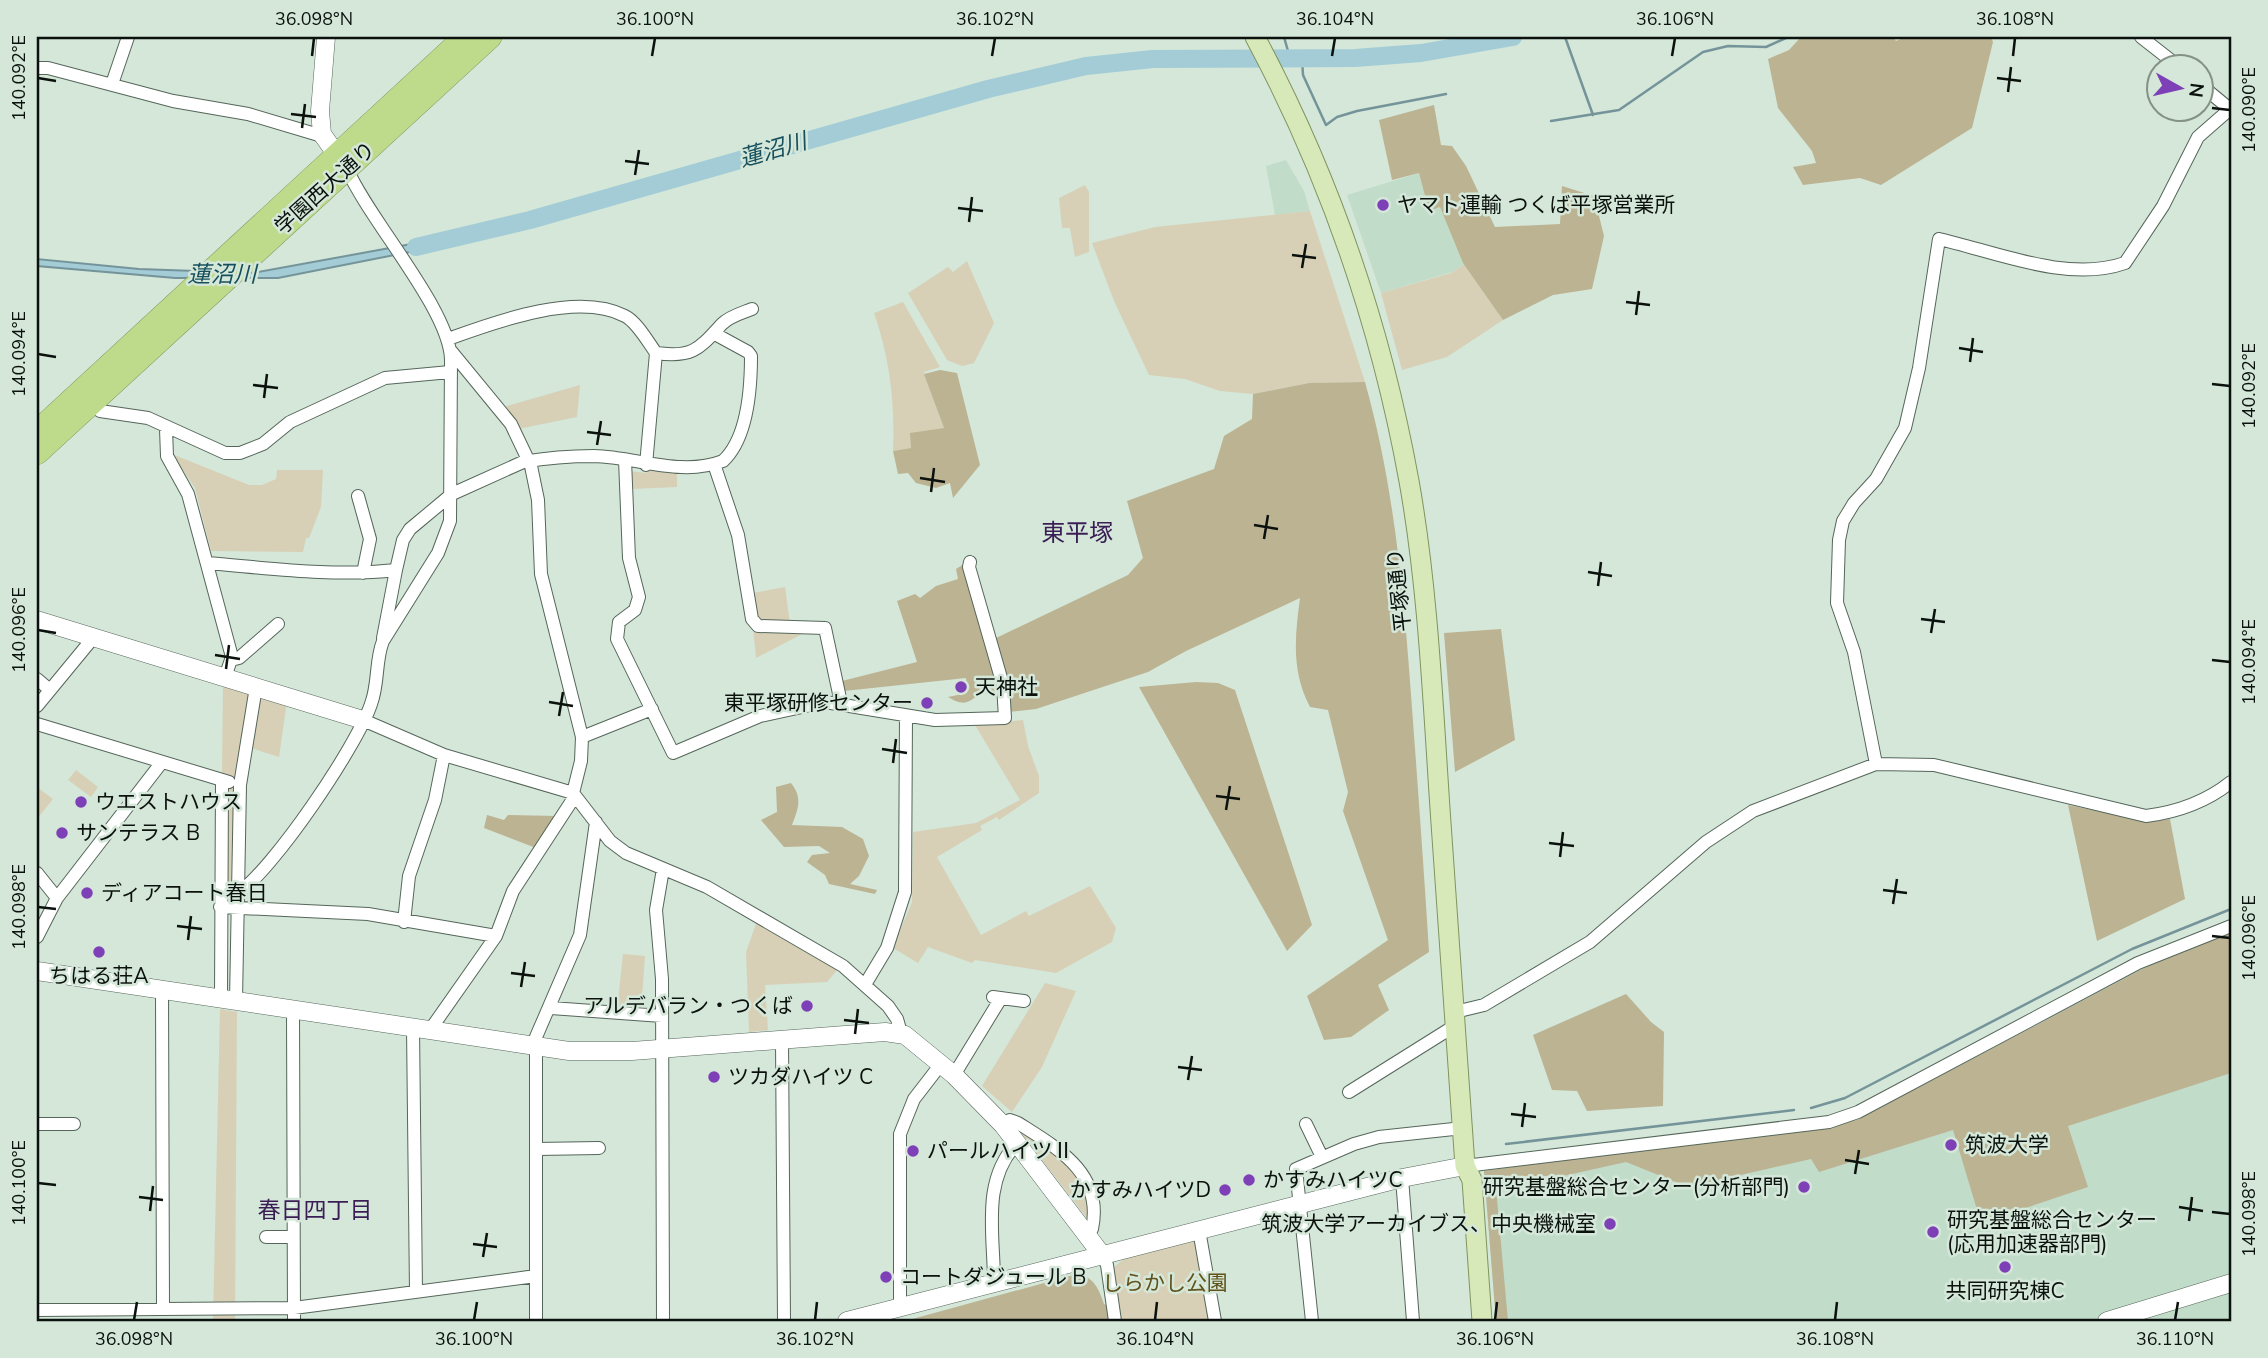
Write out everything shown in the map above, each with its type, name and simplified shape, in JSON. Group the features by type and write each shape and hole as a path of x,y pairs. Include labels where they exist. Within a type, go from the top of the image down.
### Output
{"highway":[{"name":"学園西大通り","path":"37,453 250,257 465,37"},
{"name":"学園西大通り","path":"37,432 220,262 490,37"}],"main road":[{"name":"平塚通り","path":"1258,44 1305,138 1351,260 1383,367 1409,481 1424,604 1465,1166 1472,1180 1482,1321"},
{"name":"平塚通り","path":"1465,1166 1458,1182 1469,1321"}],"street":[{"path":"112,84 128,37"},
{"path":"326,37 320,111 322,136 342,162 449,345 511,424 529,461 538,500 541,574 582,737 581,761 574,794 513,891 496,936 421,1029 416,1292"},
{"path":"2141,37 2160,52"},
{"path":"37,68 112,84 173,102 248,114 322,136"},
{"path":"1876,764 1854,652 1837,603 1839,540 1843,521 1854,503 1875,479 1905,428 1919,368 1939,239 2071,270 2097,271 2125,263 2163,206 2198,137 2231,109 2216,97"},
{"path":"449,345 549,309 585,306 627,316 656,353 646,465"},
{"path":"656,353 670,355 699,350 723,323 752,309"},
{"path":"237,894 256,878 287,839 363,720 375,692 378,654 383,641 396,570 403,540 410,529 452,494 529,461 595,456 646,465 687,467 723,461 734,447 747,406 751,376 748,352 715,334"},
{"path":"383,641 438,553 450,521 452,494 449,345"},
{"path":"91,403 100,411 148,418 166,429 225,453 240,453 263,444 290,422 385,378 450,372"},
{"path":"166,429 167,456 188,494 207,562 228,669"},
{"path":"625,460 629,558 639,597 635,610 619,622 617,639 670,750 676,753 773,712 825,702 935,720 1005,718 1003,685 969,567 970,562"},
{"path":"714,464 738,535 752,619 758,626 825,628 841,703"},
{"path":"358,496 370,539 363,573"},
{"path":"207,562 297,571 363,573 396,570"},
{"path":"37,620 93,638 228,669 256,687 363,720 444,755 574,794 610,841 626,853 707,887 810,945 866,983 896,1018 901,1034"},
{"path":"228,669 278,624"},
{"path":"37,706 93,638"},
{"path":"37,679 50,690"},
{"path":"229,999 237,908 240,785 256,687"},
{"path":"582,737 652,709"},
{"path":"866,983 887,948 905,892 906,716"},
{"path":"37,724 240,785"},
{"path":"404,922 409,876 435,800 444,755"},
{"path":"37,937 57,898 162,762"},
{"path":"1349,1092 1455,1019 1484,1005 1590,942 1706,842 1754,811 1876,764 1934,765 2146,816 2170,813 2199,803 2231,782"},
{"path":"222,780 220,907 229,999"},
{"path":"536,1321 536,1037 576,947 583,920 596,822"},
{"path":"663,869 656,911 662,1016 663,1321"},
{"path":"37,873 57,898"},
{"path":"220,907 368,914 496,936"},
{"path":"847,1321 1402,1178 1465,1166 1829,1122 1858,1112 2138,963 2231,926"},
{"path":"37,971 535,1047 588,1052 901,1034 911,1038 948,1069 1003,1125 1086,1233 1107,1265 1115,1321"},
{"path":"162,989 163,1309"},
{"path":"900,1307 900,1134 914,1100 948,1069 997,997 1024,1001"},
{"path":"551,1008 662,1016"},
{"path":"293,1009 294,1315"},
{"path":"782,1040 784,1321"},
{"path":"1003,1125 1010,1121 1017,1123 1073,1160 1094,1204 1092,1228 1086,1233"},
{"path":"37,1124 74,1124"},
{"path":"1306,1124 1322,1157"},
{"path":"1312,1321 1296,1169 1379,1137 1463,1128"},
{"path":"994,1282 992,1189 998,1167 1017,1143"},
{"path":"536,1149 599,1148"},
{"path":"1402,1178 1413,1321"},
{"path":"1199,1230 1215,1321"},
{"path":"265,1237 293,1237"},
{"path":"37,1310 163,1309 294,1315 416,1292 536,1276"},
{"path":"2107,1321 2231,1283"}],"shaded area":[{"path":"1801,37 1893,37 1896,41 1906,37 1991,37 1993,42 1972,128 1881,185 1860,178 1803,185 1793,167 1816,163 1812,151 1778,108 1768,59 1789,50"},
{"path":"1434,105 1441,145 1452,146 1466,166 1495,227 1560,224 1562,186 1594,196 1604,236 1592,289 1553,295 1503,320 1463,263 1440,207 1429,211 1419,173 1392,180 1379,120"},
{"path":"1286,160 1304,191 1310,211 1275,215 1266,166"},
{"path":"1419,173 1429,211 1440,207 1465,264 1452,272 1381,293 1347,195"},
{"path":"940,370 957,373 980,465 953,498 950,483 936,488 916,483 908,473 898,474 893,451 911,448 910,433 944,428 924,374"},
{"path":"1365,382 1384,462 1402,584 1429,952 1378,985 1389,1010 1351,1037 1324,1040 1307,996 1388,940 1343,811 1348,792 1328,710 1310,707 1300,680 1296,640 1300,598 1186,651 1148,672 1036,709 1008,712 1007,679 996,638 1128,575 1143,558 1127,501 1214,469 1224,436 1252,419 1253,394 1309,383"},
{"path":"964,564 999,694 980,693 965,702 948,697 967,693 966,678 844,691 842,681 917,662 897,601 915,594 920,598 936,586 958,579 956,569"},
{"path":"1501,629 1515,740 1455,772 1444,633"},
{"path":"1196,682 1218,683 1235,690 1312,925 1287,951 1139,687"},
{"path":"791,783 798,799 792,825 842,827 863,839 869,856 859,876 850,884 877,890 875,894 829,884 825,875 807,862 812,855 830,853 819,846 784,847 761,820 777,812 776,787"},
{"path":"2068,805 2147,821 2170,819 2185,899 2097,941"},
{"path":"487,815 504,820 508,815 558,816 536,848 484,828"},
{"name":"筑波大学","path":"2231,933 2231,1321 1496,1321 1484,1171 1857,1120 2150,965"},
{"path":"2231,933 2231,1073 2068,1126 2088,1187 1981,1223 1953,1130 1819,1172 1811,1159 1688,1187 1626,1162 1563,1176 1495,1177 1508,1321 1496,1321 1484,1171 1857,1120 2150,965"},
{"path":"1626,994 1651,1022 1664,1032 1663,1106 1587,1111 1577,1091 1552,1090 1533,1035"},
{"path":"1077,1274 1095,1284 1104,1304 1108,1306 1111,1321 905,1321"}],"green space":[{"path":"1085,185 1089,192 1089,252 1075,257 1070,228 1062,228 1059,198"},
{"path":"1310,211 1365,382 1309,383 1253,394 1220,391 1185,379 1149,375 1114,301 1092,243 1155,227"},
{"path":"967,261 994,323 974,363 962,366 947,360 908,293 948,267 953,272"},
{"path":"1465,264 1503,320 1447,357 1402,370 1381,293 1451,273"},
{"path":"903,302 940,367 924,372 944,428 912,448 893,451 890,381 874,313"},
{"path":"580,385 577,417 518,429 504,407"},
{"path":"172,454 249,485 262,485 276,479 277,470 323,470 321,507 309,538 306,538 303,552 211,551 195,488"},
{"path":"647,468 677,471 677,487 631,489 629,471 646,473"},
{"path":"785,587 790,624 759,623 753,593"},
{"path":"753,628 804,633 756,658"},
{"path":"223,683 249,693 237,775 231,779 222,775"},
{"path":"263,694 287,701 279,757 251,748 257,698"},
{"path":"1023,720 1028,746 1039,776 1039,793 999,820 997,817 980,826 982,830 937,857 981,935 1026,911 1029,916 1090,886 1116,928 1112,942 1056,973 975,960 972,963 928,947 918,963 893,948 912,902 913,832 976,823 1020,800 975,725"},
{"path":"76,770 98,787 91,797 68,780"},
{"path":"37,787 53,799 37,819"},
{"path":"231,788 235,792 230,900 226,899 228,789"},
{"path":"757,921 838,969 827,982 765,985 768,1030 749,1032 746,952"},
{"path":"623,954 645,956 641,1011 617,1010"},
{"path":"1045,983 1076,991 1042,1067 1012,1112 982,1086"},
{"path":"220,1009 237,1012 235,1321 213,1321"},
{"path":"1015,1125 1059,1153 1076,1172 1082,1185 1090,1222"},
{"name":"しらかし公園","path":"1192,1238 1197,1242 1209,1321 1120,1321 1113,1268 1131,1253"}],"water":[{"path":"439,239 440,246 278,278 175,278 37,266 37,259 139,269 253,273"}],"waterway":[{"path":"1284,37 1290,58"},
{"name":"蓮沼川","path":"416,247 530,220 988,89 1086,66 1153,59 1355,58 1421,53 1513,37"},
{"path":"1565,37 1593,115"},
{"path":"1551,121 1619,110 1703,52 1728,46 1766,47 1788,37"},
{"path":"1302,59 1303,75 1326,125 1337,117 1357,111 1446,94"},
{"path":"1811,1108 1845,1098 2132,949 2231,909"},
{"path":"1506,1144 1794,1110"}],"place":[{"name":"ヤマト運輸 つくば平塚営業所","path":"1383,205"},
{"name":"天神社","path":"961,687"},
{"name":"東平塚研修センター","path":"927,703"},
{"name":"ウエストハウス","path":"81,802"},
{"name":"サンテラス B","path":"62,833"},
{"name":"ディアコート春日","path":"87,893"},
{"name":"ちはる荘A","path":"99,952"},
{"name":"アルデバラン・つくば","path":"807,1006"},
{"name":"ツカダハイツ C","path":"714,1077"},
{"name":"筑波大学","path":"1951,1145"},
{"name":"パールハイツⅡ","path":"913,1151"},
{"name":"かすみハイツC","path":"1249,1180"},
{"name":"研究基盤総合センター(分析部門)","path":"1804,1187"},
{"name":"かすみハイツD","path":"1225,1190"},
{"name":"筑波大学アーカイブス、中央機械室","path":"1610,1224"},
{"name":"研究基盤総合センター (応用加速器部門)","path":"1933,1232"},
{"name":"共同研究棟C","path":"2005,1267"},
{"name":"コートダジュール B","path":"886,1277"}],"district":[{"name":"東平塚","path":"1077,533"},
{"name":"春日四丁目","path":"315,1210"}]}
